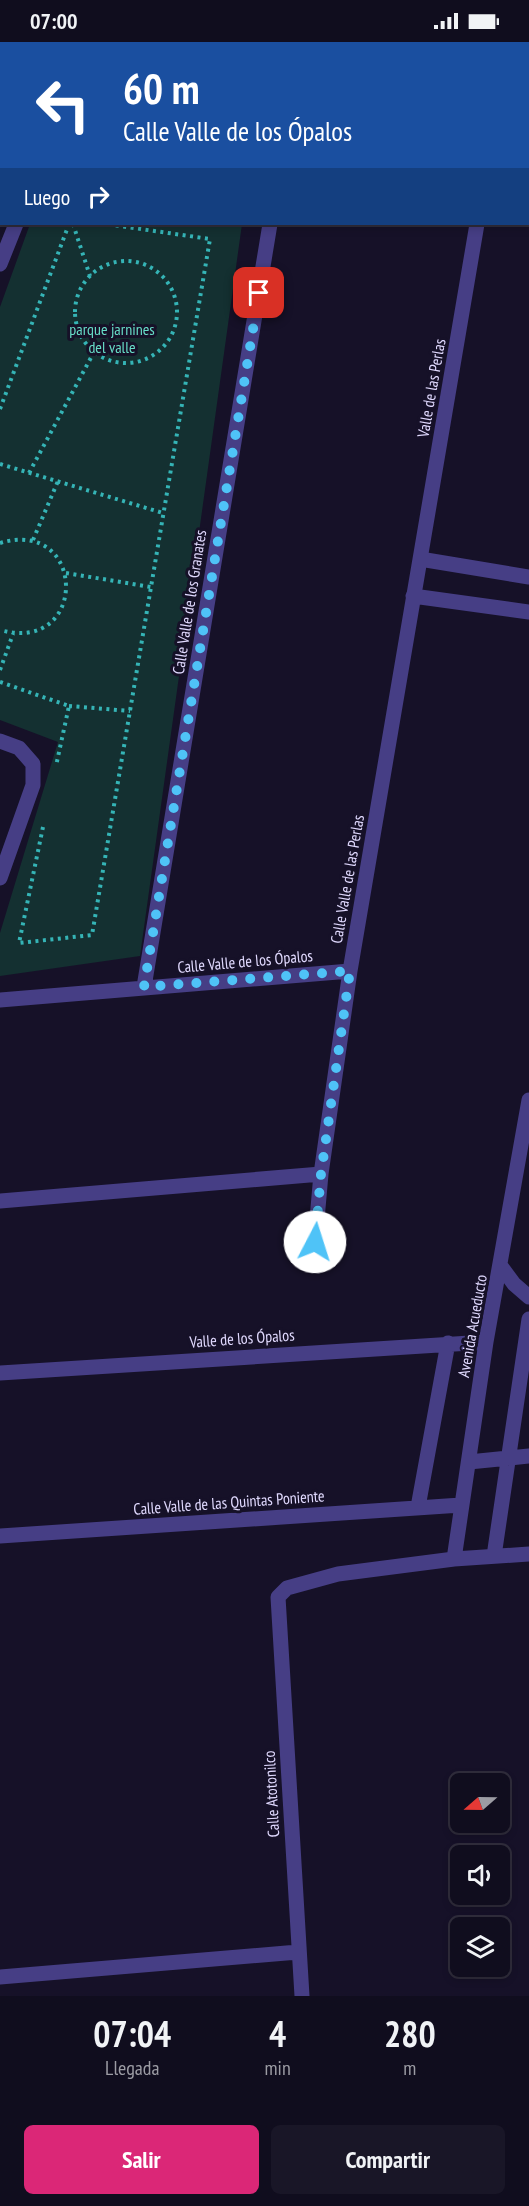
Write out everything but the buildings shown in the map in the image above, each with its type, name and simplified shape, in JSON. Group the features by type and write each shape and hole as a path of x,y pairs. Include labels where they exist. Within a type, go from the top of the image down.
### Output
{"street":[{"path":"0,264 16,225"},
{"name":"Calle Valle de los Granates","path":"144,987 270,225"},
{"name":"Valle de las Perlas","path":"420,559 477,225"},
{"path":"420,559 529,577"},
{"name":"Calle Valle de las Perlas","path":"315,1242 321,1174 350,971 420,559"},
{"path":"413,596 529,612"},
{"path":"0,741 19,748 33,764 33,785 0,878"},
{"name":"Calle Valle de los Ópalos","path":"0,1000 350,971"},
{"name":"Avenida Acueducto","path":"454,1559 486,1342 529,1100"},
{"path":"0,1201 321,1174"},
{"path":"500,1265 514,1284 529,1297"},
{"path":"494,1556 529,1319"},
{"name":"Valle de los Ópalos","path":"0,1372 486,1342"},
{"path":"418,1507 448,1343"},
{"path":"469,1462 529,1456"},
{"name":"Calle Valle de las Quintas Poniente","path":"0,1536 461,1504"},
{"path":"454,1559 529,1554"},
{"name":"Calle Atotonilco","path":"302,1996 278,1597 282,1590 338,1574 454,1559"},
{"path":"0,1977 298,1952"}],"path":[{"path":"71,225 90,276"},
{"path":"0,409 71,225"},
{"path":"45,819 19,943 92,935 210,239 113,225"},
{"path":"120,262 136,263 152,269 165,279 174,294 177,310 175,327 168,342 156,354 141,361 124,364 108,360 93,352 83,339 76,323 80,290 90,276 103,267 120,262"},
{"path":"29,472 93,352"},
{"path":"0,464 163,513"},
{"path":"33,540 58,481"},
{"path":"0,543 16,539 33,540 47,547 59,559 66,573 68,589 64,605 55,619 42,629 28,634 13,634 0,630"},
{"path":"66,573 151,587"},
{"path":"0,670 13,634"},
{"path":"0,682 69,706 130,711"},
{"path":"54,774 69,706"}],"green space":[{"name":"parque jarnines del valle","path":"30,225 242,225 140,956 0,976 0,933 58,742 0,720 0,307"}],"route":[{"path":"259,293 144,987 350,971 321,1174 315,1242"}]}
